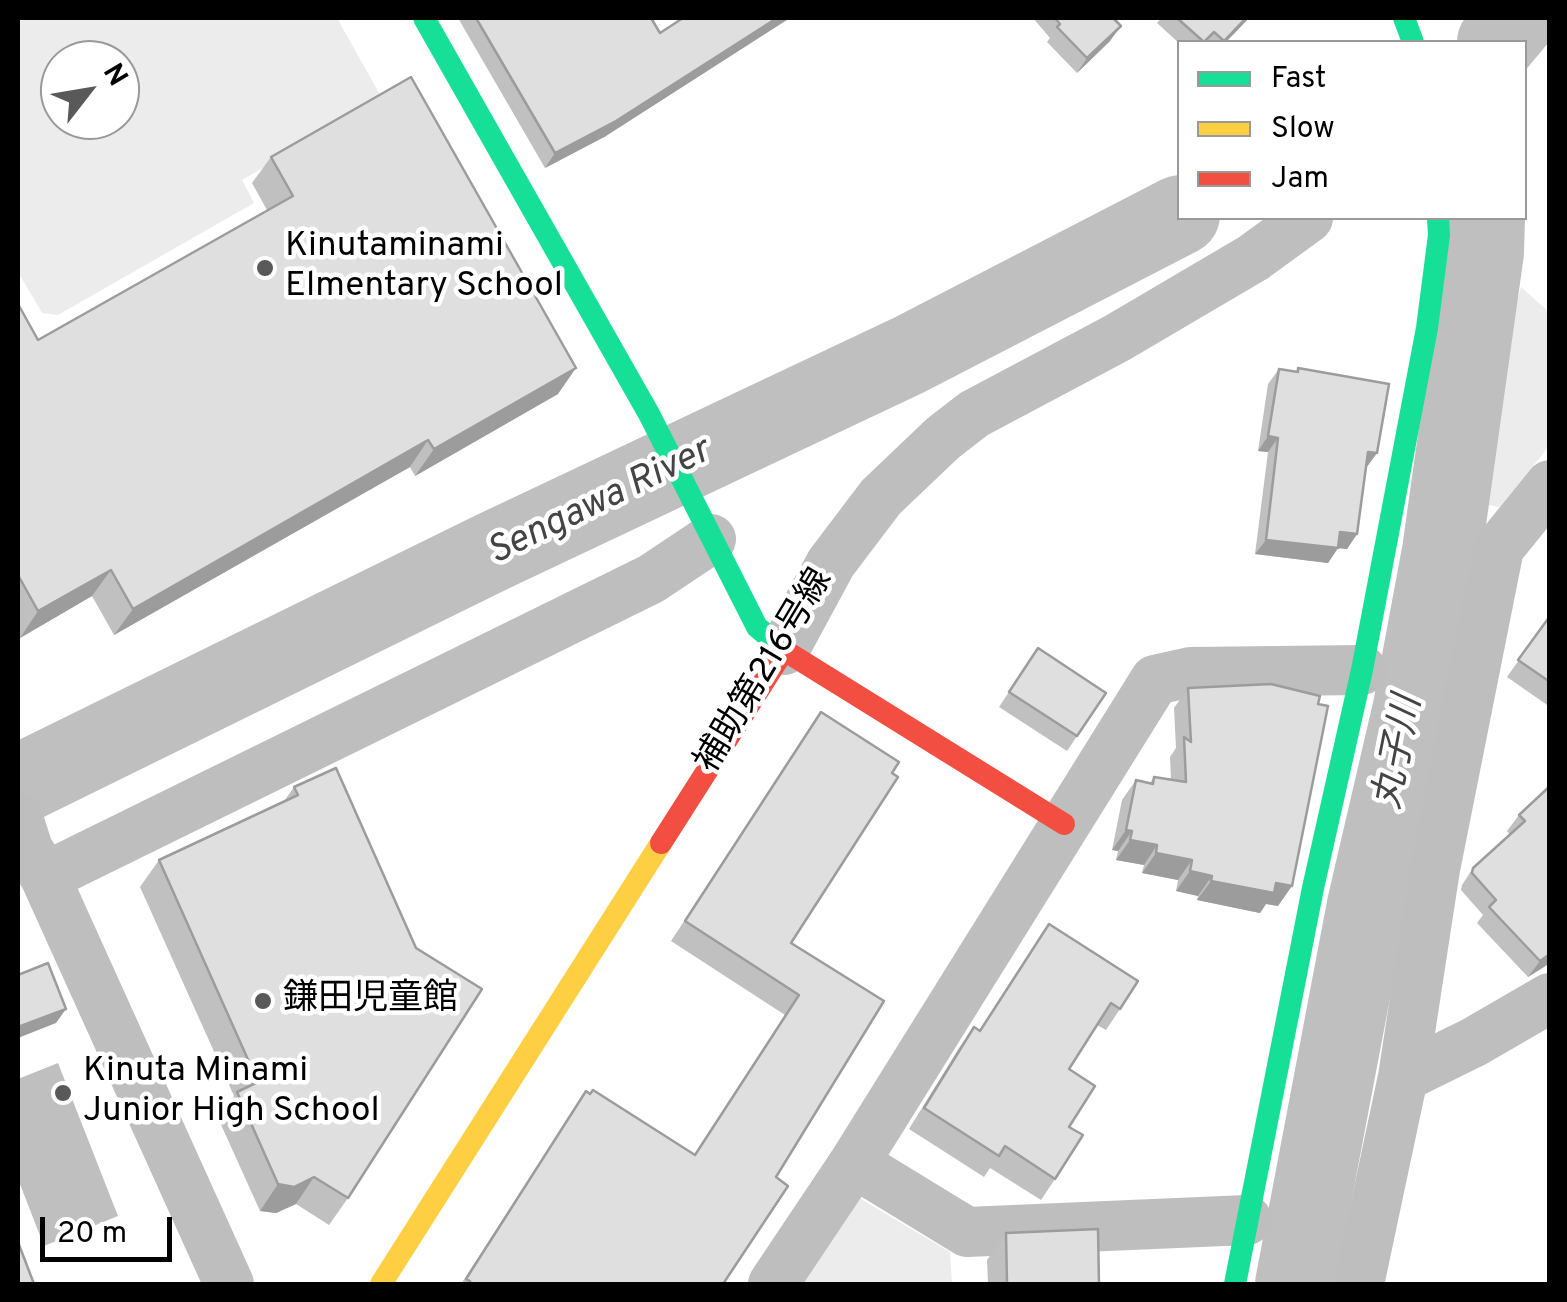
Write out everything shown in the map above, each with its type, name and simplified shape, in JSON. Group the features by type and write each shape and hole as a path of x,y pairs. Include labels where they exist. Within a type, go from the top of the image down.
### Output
{"street":[{"path":"424,18 649,414 757,627 784,650 1064,824"},
{"name":"補助第216号線","path":"381,1284 784,650 830,563 881,497 974,414 1117,338 1253,258 1305,220"},
{"path":"1235,1284 1313,888 1362,670 1426,328 1438,220"},
{"path":"1359,1284 1402,1077 1435,869 1500,548 1550,484"},
{"path":"228,1284 30,848 651,579 706,529"},
{"path":"773,1284 854,1163 1154,680 1192,672 1362,670"},
{"path":"1402,1077 1474,1042 1550,998"},
{"path":"854,1163 966,1232 1247,1220"}],"shaded area":[{"path":"18,18 337,18 383,100 242,180 254,203 58,315 42,313 18,272"},
{"path":"1521,287 1549,312 1549,446 1500,507 1463,501"},
{"path":"58,1063 118,1216 44,1246 18,1179 18,1079"},
{"path":"856,1196 950,1252 952,1284 799,1284"}],"building":[{"path":"476,18 651,18 660,33 683,18 777,18 616,121 555,153"},
{"path":"1055,18 1113,18 1121,26 1087,58 1057,27 1060,24"},
{"path":"1177,18 1246,18 1225,40 1214,32 1202,40"},
{"path":"411,77 576,368 434,449 428,440 133,609 111,570 38,611 18,575 18,304 38,340 293,196 271,157"},
{"path":"1298,368 1389,384 1377,453 1368,452 1357,534 1340,532 1338,548 1266,540 1278,438 1268,436 1279,369 1298,372"},
{"path":"1550,616 1550,682 1518,660"},
{"path":"1038,648 1106,693 1077,736 1009,692"},
{"path":"1271,684 1320,696 1318,704 1328,706 1292,886 1276,883 1274,893 1211,881 1212,876 1190,871 1192,860 1156,853 1157,845 1130,840 1132,831 1126,830 1136,780 1153,784 1154,777 1186,782 1184,737 1191,742 1188,688"},
{"path":"821,712 899,762 892,773 898,777 791,943 884,1001 776,1177 788,1186 723,1284 470,1284 466,1279 586,1091 590,1094 593,1090 695,1155 799,995 685,921"},
{"path":"336,768 416,948 482,989 348,1198 314,1177 294,1187 278,1184 237,1092 258,1082 159,860 298,795 294,787"},
{"path":"1550,786 1550,954 1540,961 1489,907 1496,900 1472,873 1525,821 1519,815"},
{"path":"1049,924 1138,981 1120,1009 1111,1003 1069,1069 1095,1086 1069,1127 1083,1135 1055,1179 1005,1146 999,1156 924,1108 974,1027 980,1031"},
{"path":"48,963 66,1009 18,1027 18,975"},
{"path":"1098,1229 1099,1284 1007,1284 1006,1233"},
{"path":"18,1242 34,1284 18,1284"}],"waterway":[{"name":"丸子川","path":"1499,40 1517,18"},
{"name":"Sengawa River","path":"18,785 492,552 909,355 1177,217"},
{"name":"丸子川","path":"1295,1284 1367,905 1413,707 1442,551 1484,252 1485,220"}],"traffic: fast":[{"path":"424,18 649,414 757,627 787,652"},
{"path":"1404,18 1412,40"},
{"path":"1235,1284 1313,888 1362,670 1427,328 1438,220"}],"traffic: slow":[{"path":"381,1284 661,843"}],"traffic: jam":[{"path":"661,843 784,650"},
{"path":"787,652 1064,824"}],"place":[{"name":"Kinutaminami Elmentary School","path":"265,268"},
{"name":"鎌田児童館","path":"263,1001"},
{"name":"Kinuta Minami Junior High School","path":"63,1093"}]}
